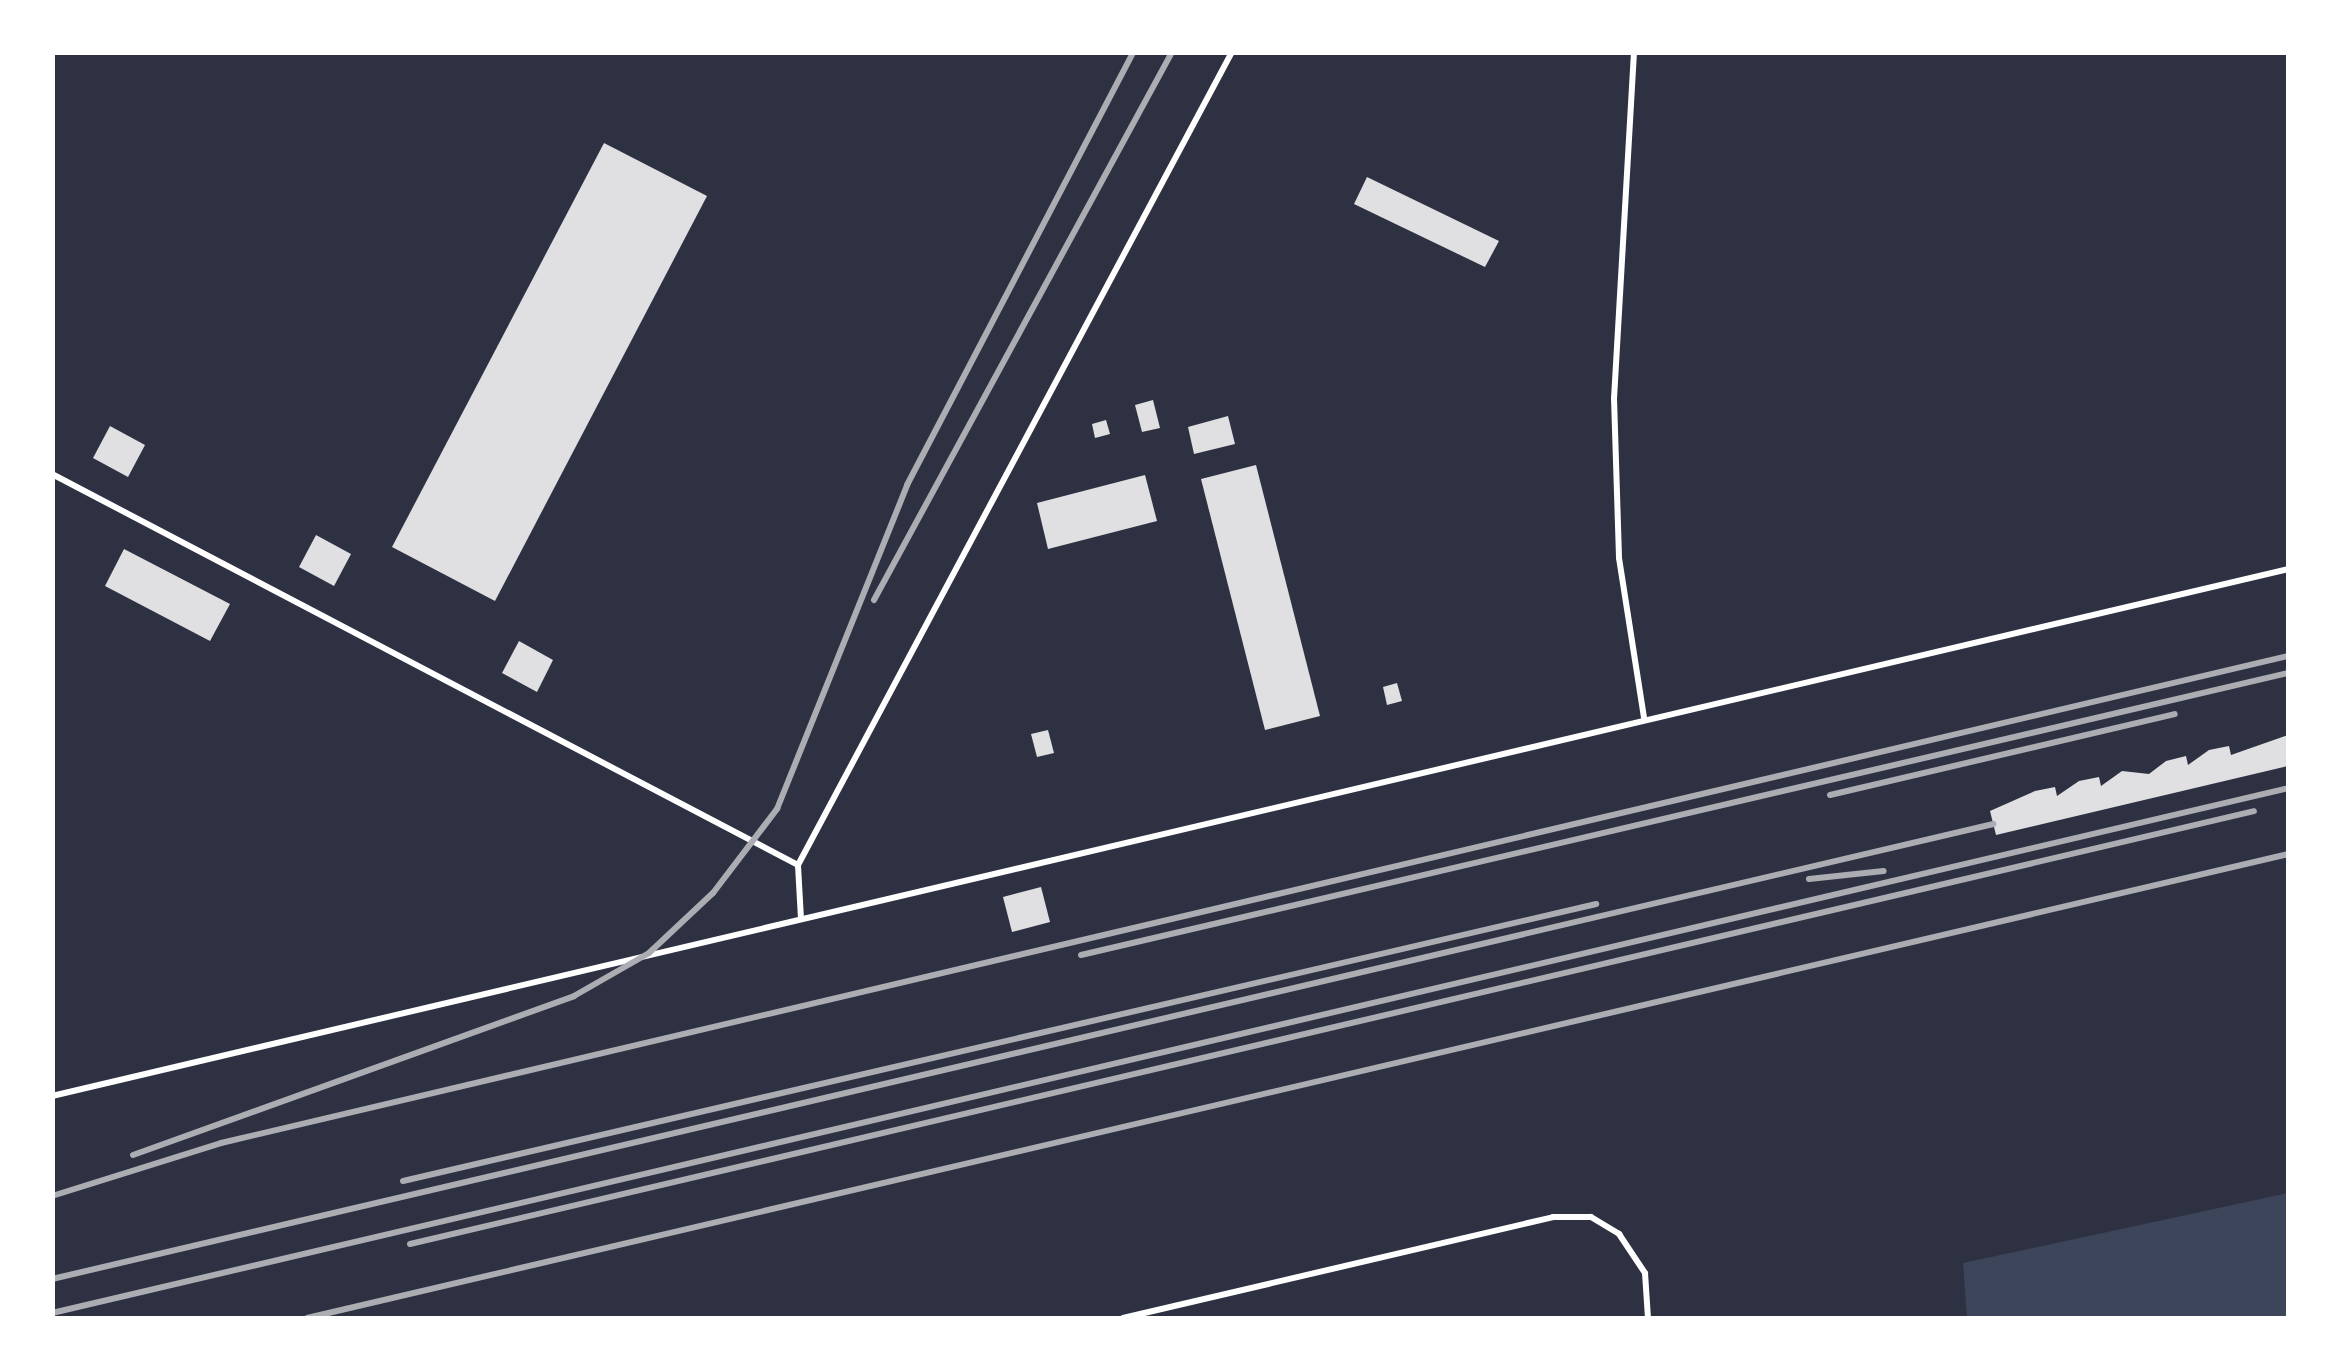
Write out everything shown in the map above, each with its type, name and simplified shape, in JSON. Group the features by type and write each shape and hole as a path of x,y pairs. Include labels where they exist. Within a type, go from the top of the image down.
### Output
{"lane":[{"path":"801,919 798,866 1232,52"},
{"path":"1634,52 1614,398 1618,558 1644,718"},
{"path":"52,474 798,866"},
{"path":"52,1096 2288,569"},
{"path":"1122,1318 1553,1218 1591,1217 1619,1234 1645,1273 1648,1318"}],"shaded area":[{"path":"2288,1193 2288,1318 1967,1318 1963,1263"}],"building":[{"path":"604,143 707,196 495,601 392,547"},
{"path":"1367,177 1499,241 1485,267 1354,204"},
{"path":"1153,400 1160,428 1142,432 1135,405"},
{"path":"1228,416 1235,444 1194,454 1188,427"},
{"path":"1106,420 1110,434 1095,438 1092,424"},
{"path":"110,426 145,445 128,477 93,458"},
{"path":"1256,465 1320,716 1265,730 1201,479"},
{"path":"1145,475 1157,521 1048,549 1037,503"},
{"path":"316,535 351,554 334,586 299,567"},
{"path":"124,549 230,604 210,641 105,586"},
{"path":"519,641 553,660 537,692 502,673"},
{"path":"1397,683 1402,701 1387,705 1383,687"},
{"path":"1048,730 1054,753 1037,757 1031,734"},
{"path":"2288,735 2288,766 1996,835 1990,811 2035,791 2055,787 2057,796 2079,781 2099,777 2101,786 2122,771 2149,774 2166,761 2186,756 2188,765 2209,750 2229,746 2231,755"},
{"path":"1041,887 1050,922 1012,932 1003,897"}],"railway":[{"path":"133,1155 574,996 649,953 713,893 777,809 907,485 1133,52"},
{"path":"874,600 1172,52"},
{"path":"52,1196 221,1143 2288,656"},
{"path":"1081,955 2288,673"},
{"path":"1830,795 2175,714"},
{"path":"52,1313 2288,788"},
{"path":"410,1244 2254,811"},
{"path":"52,1279 1993,824"},
{"path":"307,1318 2288,854"},
{"path":"1809,879 1884,871"},
{"path":"403,1181 1596,904"}]}
